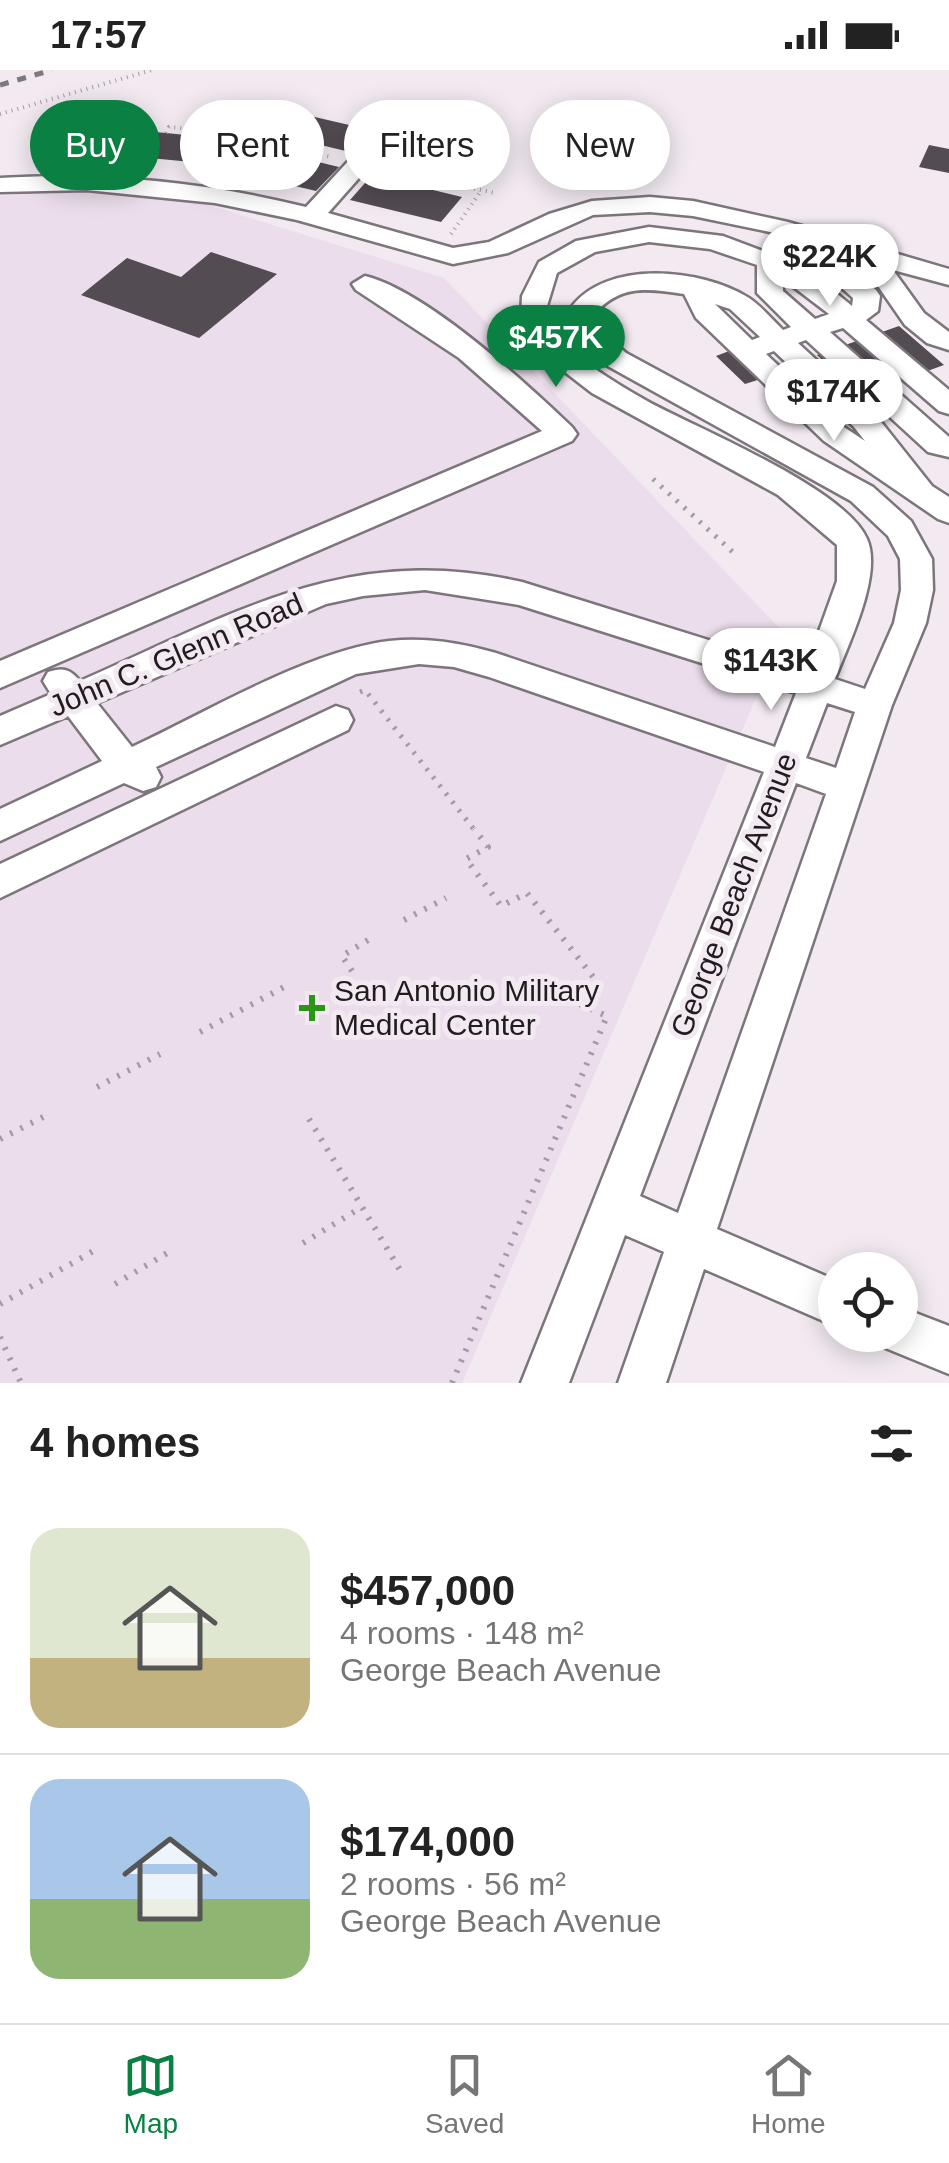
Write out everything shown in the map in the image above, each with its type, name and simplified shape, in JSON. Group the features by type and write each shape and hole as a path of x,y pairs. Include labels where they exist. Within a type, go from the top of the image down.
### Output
{"street":[{"path":"311,217 344,177"},
{"path":"0,185 30,183"},
{"path":"160,187 311,217 454,256 488,251 566,214 602,206 680,205 757,220 872,258 949,277"},
{"name":"George Beach Avenue","path":"545,1383 817,685 852,582 854,542 829,514 793,490 587,378 540,337 531,302 548,266 585,243 646,234 704,237 770,264"},
{"path":"872,258 916,320 940,340 949,342"},
{"path":"694,287 770,264 806,281 938,445 949,447"},
{"path":"770,264 770,293 838,320 949,384"},
{"path":"642,1383 875,704 910,623 917,590 916,559 900,529 862,494 616,359 596,344 584,328 582,309 602,290 621,282 660,280 694,287 936,488 949,512"},
{"path":"0,675 562,434 490,368 442,331 365,284"},
{"path":"694,287 706,312 725,329 763,345 791,391 834,434 936,488"},
{"path":"916,320 923,306 949,292"},
{"path":"763,345 838,320"},
{"path":"838,320 949,405"},
{"path":"838,320 949,428"},
{"path":"725,329 726,348 762,384 791,391"},
{"name":"John C. Glenn Road","path":"0,731 276,609 321,593 363,584 425,580 484,585 522,594 875,704"},
{"path":"0,826 308,679 368,658 419,652 454,654 496,666 847,786"},
{"path":"38,659 76,697 127,766 175,796"},
{"path":"0,882 342,709"},
{"path":"613,1208 818,1296"},
{"path":"918,1337 949,1350"}],"path":[{"path":"0,114 152,70"},
{"path":"166,133 169,127 232,133 344,160"},
{"path":"473,190 495,193"},
{"path":"444,244 481,192"},
{"path":"653,479 734,554"},
{"path":"342,709 365,690 488,846 466,860 480,879 501,906 527,893 602,988 578,1004 608,1016 452,1383"},
{"path":"404,920 446,898"},
{"path":"352,971 342,956 368,940"},
{"path":"200,1032 284,986"},
{"path":"97,1087 160,1054"},
{"path":"0,1139 49,1114"},
{"path":"309,1119 400,1270"},
{"path":"303,1243 362,1207"},
{"path":"0,1304 98,1250"},
{"path":"116,1284 174,1250"},
{"path":"0,1337 21,1383"}],"shaded area":[{"name":"San Antonio Military Medical Center","path":"88,190 195,201 444,278 784,633 462,1383 0,1383 0,196"}],"building":[{"path":"324,119 344,124 344,151 324,146"},
{"path":"160,133 180,134 180,161 160,159"},
{"path":"929,145 949,149 949,173 919,167"},
{"path":"324,163 339,167 324,183"},
{"path":"359,190 433,190 462,197 441,222 350,200"},
{"path":"211,252 277,274 199,338 81,295 127,258 181,277"},
{"path":"899,326 944,365 861,395 817,355"},
{"path":"737,348 767,377 745,384 716,356"}],"railway":[{"path":"0,85 52,70"}],"place":[{"name":"San Antonio Military Medical Center","path":"312,1008"}]}
